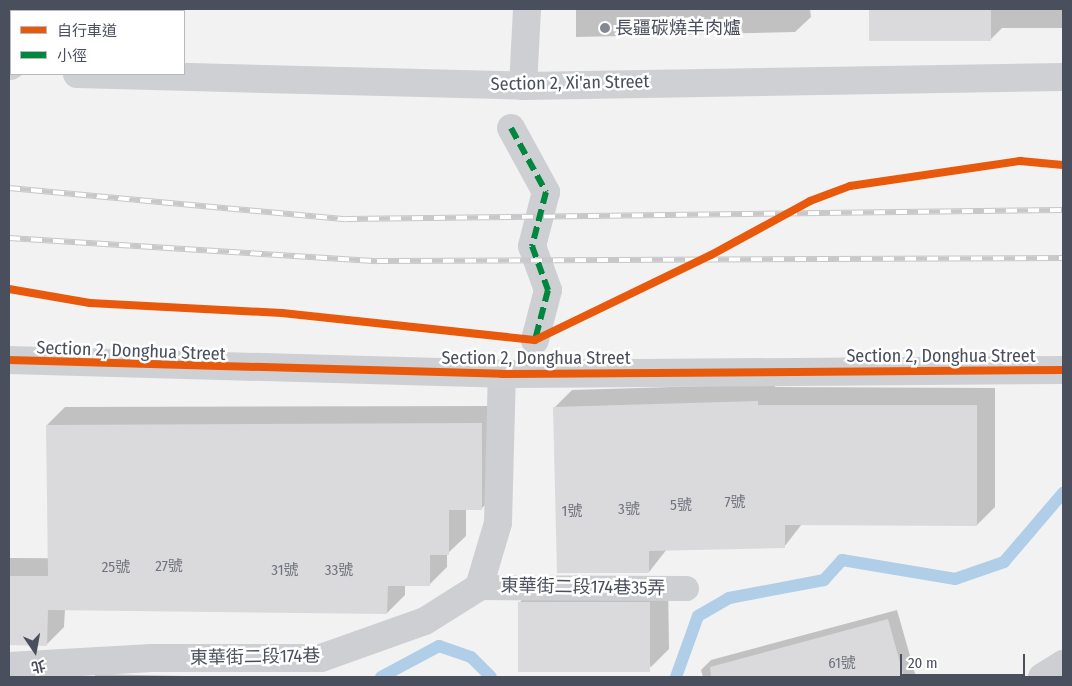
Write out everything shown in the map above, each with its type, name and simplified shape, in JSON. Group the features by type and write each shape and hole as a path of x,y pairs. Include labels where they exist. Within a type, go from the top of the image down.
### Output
{"street":[{"path":"523,86 527,9"},
{"name":"Section 2, Xi'an Street","path":"114,75 523,86 1063,77"},
{"path":"511,128 546,192 532,246 548,290 535,340"},
{"name":"Section 2, Donghua Street","path":"9,360 502,374 1063,370"},
{"path":"479,586 498,523 504,445 502,374"},
{"name":"東華街二段174巷","path":"9,666 152,658 320,658 425,621 479,586"},
{"path":"1042,677 1063,664"}],"lane":[{"name":"東華街二段174巷35弄","path":"479,586 686,588"}],"building":[{"path":"869,9 991,9 991,41 869,41"},
{"path":"758,401 758,405 977,405 977,526 785,525 785,548 649,551 649,573 557,573 553,407"},
{"path":"482,423 482,510 449,510 449,555 430,555 430,586 388,586 387,614 48,610 47,646 9,645 9,576 48,576 46,425"},
{"path":"518,602 650,602 650,672 518,672"},
{"path":"888,619 904,677 711,677 710,667"}],"waterway":[{"path":"676,677 698,616 729,598 824,580 842,560 955,579 1004,562 1063,493"},
{"path":"381,677 439,646 471,657 491,677"}],"railway":[{"path":"9,188 346,219 1063,210"},
{"path":"9,238 377,261 1063,258"}],"marked path":[{"path":"511,128 546,192 532,246 548,290 535,340"}],"cycle path":[{"path":"9,289 90,303 282,313 535,340 711,255 810,201 850,186 1020,161 1063,165"},
{"path":"9,360 502,374 1063,370"}],"place":[{"name":"長疆碳燒羊肉爐","path":"605,28"}]}
